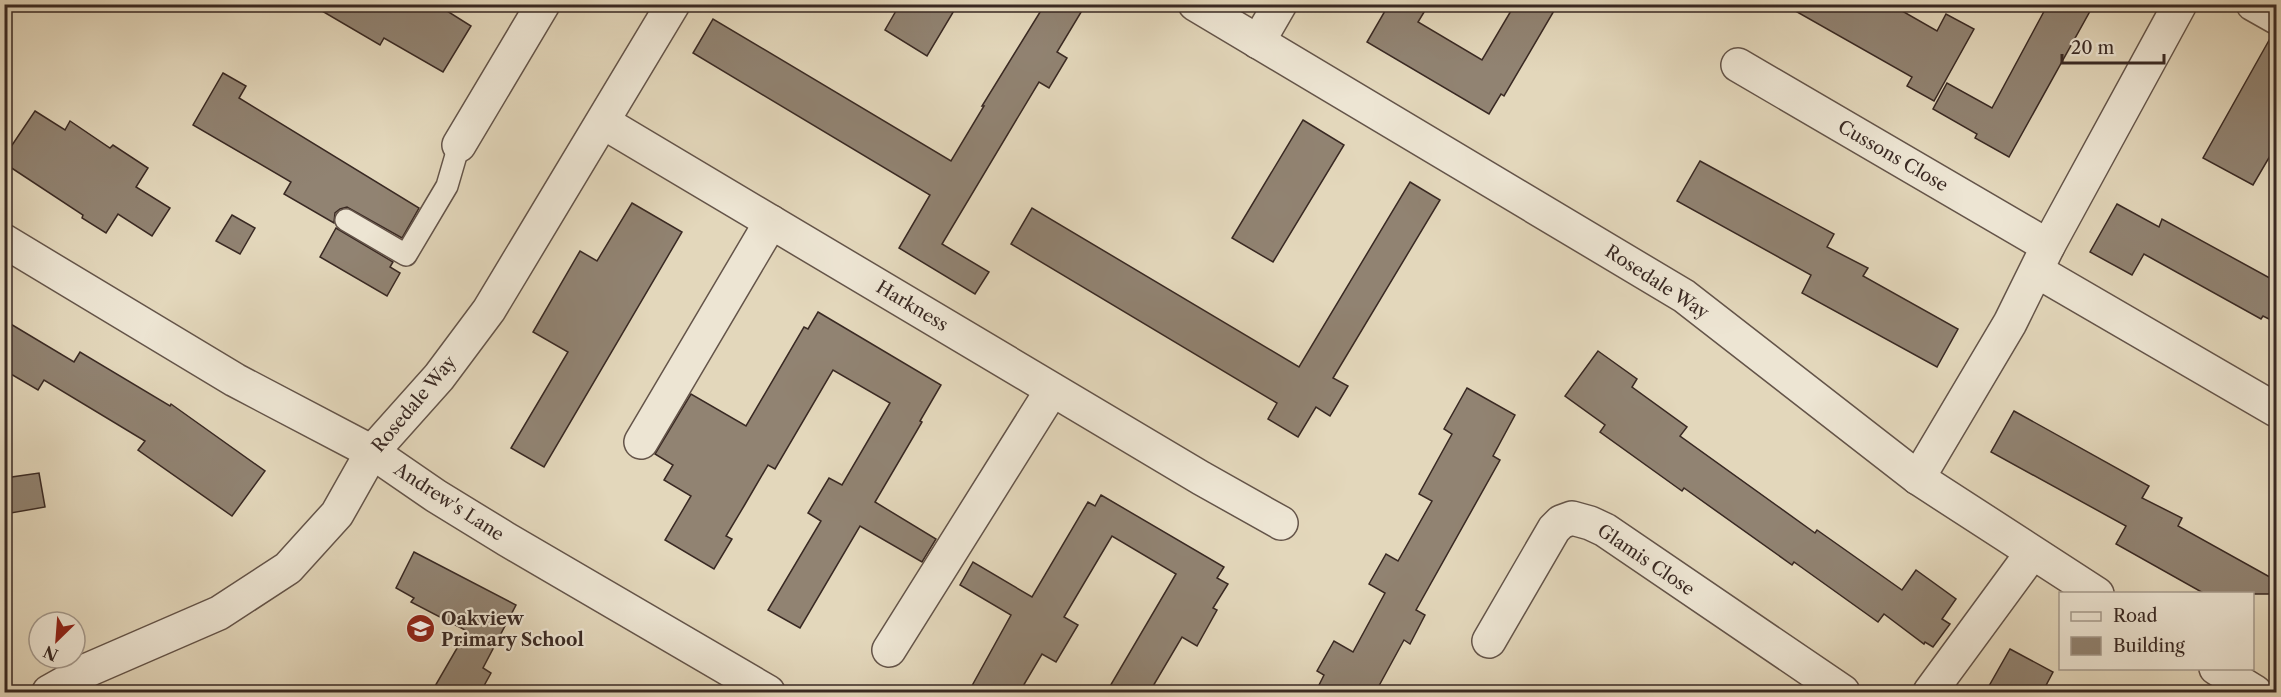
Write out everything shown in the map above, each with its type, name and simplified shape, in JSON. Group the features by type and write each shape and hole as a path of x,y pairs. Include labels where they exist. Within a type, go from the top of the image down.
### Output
{"street":[{"path":"459,145 543,4"},
{"name":"Rosedale Way","path":"49,693 90,669 219,613 288,568 337,514 372,452 439,377 489,310 673,4"},
{"name":"Rosedale Way","path":"1195,4 1684,296 1918,478 2094,592"},
{"path":"1258,42 1280,4"},
{"path":"1918,478 2010,323 2042,259 2180,4"},
{"path":"2253,4 2277,17"},
{"name":"Cussons Close","path":"1738,65 2277,410"},
{"name":"Harkness","path":"603,122 1052,390 1281,523"},
{"path":"641,442 771,222"},
{"name":"Andrew's Lane","path":"4,241 235,380 372,452 436,496 506,539 768,693"},
{"path":"889,650 1052,390"},
{"name":"Glamis Close","path":"1489,640 1545,541 1562,522 1572,518 1605,530 1843,693"},
{"path":"1930,693 2032,553"},
{"path":"2218,670 2255,693"}],"lane":[{"path":"346,220 406,255 447,186 459,145"}],"building":[{"path":"310,4 436,4 471,26 443,72 384,38 380,45"},
{"path":"900,4 958,4 927,56 885,30"},
{"path":"1045,4 1086,4 1057,52 1067,58 1049,88 1039,82 942,244 989,272 975,294 899,248 930,195 693,53 713,19 951,161"},
{"path":"1389,4 1429,4 1418,22 1482,60 1515,4 1558,4 1504,96 1501,94 1489,114 1367,42"},
{"path":"1783,4 1890,4 1937,31 1946,14 1974,29 1934,101 1907,86 1912,77"},
{"path":"2048,4 2094,4 2009,157 1975,138 1977,134 1933,109 1947,83 1992,108"},
{"path":"2272,35 2277,36 2277,144 2253,185 2203,158"},
{"path":"223,73 246,86 239,98 419,208 402,238 347,207 335,213 334,223 284,194 291,182 193,125"},
{"path":"35,111 65,130 70,121 110,148 113,145 148,168 136,187 170,208 152,236 118,214 106,233 82,218 83,215 4,163 4,157"},
{"path":"1303,120 1344,145 1273,262 1232,238"},
{"path":"1700,161 1834,234 1827,247 1868,268 1863,276 1958,329 1937,367 1802,293 1811,275 1677,201"},
{"path":"1410,182 1440,200 1333,378 1348,386 1330,416 1316,407 1298,437 1268,419 1277,403 1011,244 1032,208 1299,367"},
{"path":"632,203 682,232 544,467 511,448 568,352 533,332 580,251 597,261"},
{"path":"2117,204 2159,227 2162,219 2277,282 2277,323 2263,316 2261,319 2144,254 2132,275 2090,252"},
{"path":"232,215 255,228 240,254 216,241"},
{"path":"336,228 393,262 390,267 400,273 387,296 320,257"},
{"path":"818,312 941,385 875,502 936,539 922,562 860,526 800,628 768,610 821,521 808,513 829,478 842,485 890,403 833,370 775,469 768,465 726,536 732,539 714,569 665,540 691,496 664,480 673,465 655,454 691,394 746,426 804,327 808,329"},
{"path":"4,320 74,362 80,352 170,406 171,404 265,471 232,516 138,450 145,441 44,380 38,390 4,370"},
{"path":"1598,351 1637,379 1632,387 1687,427 1680,436 1815,533 1817,530 1902,590 1916,570 1956,599 1942,619 1950,624 1933,647 1925,642 1924,644 1884,614 1878,622 1794,562 1792,565 1684,488 1682,491 1600,432 1605,425 1565,396"},
{"path":"1467,388 1515,415 1493,456 1500,460 1416,610 1425,615 1410,644 1404,640 1375,693 1315,693 1324,675 1317,671 1334,641 1353,652 1385,593 1369,584 1386,554 1398,561 1432,501 1419,494 1452,434 1444,429"},
{"path":"2014,411 2149,486 2142,498 2182,518 2178,526 2277,581 2277,594 2201,592 2116,544 2126,526 1991,452"},
{"path":"39,473 45,507 11,513 5,478"},
{"path":"1101,495 1224,567 1217,578 1228,584 1213,608 1217,610 1197,646 1182,637 1149,693 1106,693 1176,574 1112,536 1064,617 1078,625 1056,662 1042,654 1019,693 968,693 1011,615 960,585 973,562 1032,597 1088,502 1095,506"},
{"path":"414,552 516,605 483,668 491,673 480,693 431,693 467,631 411,602 414,598 396,588"},
{"path":"2010,649 2053,672 2042,693 1985,693"}],"place":[{"name":"Oakview Primary School","path":"420,629"}]}
